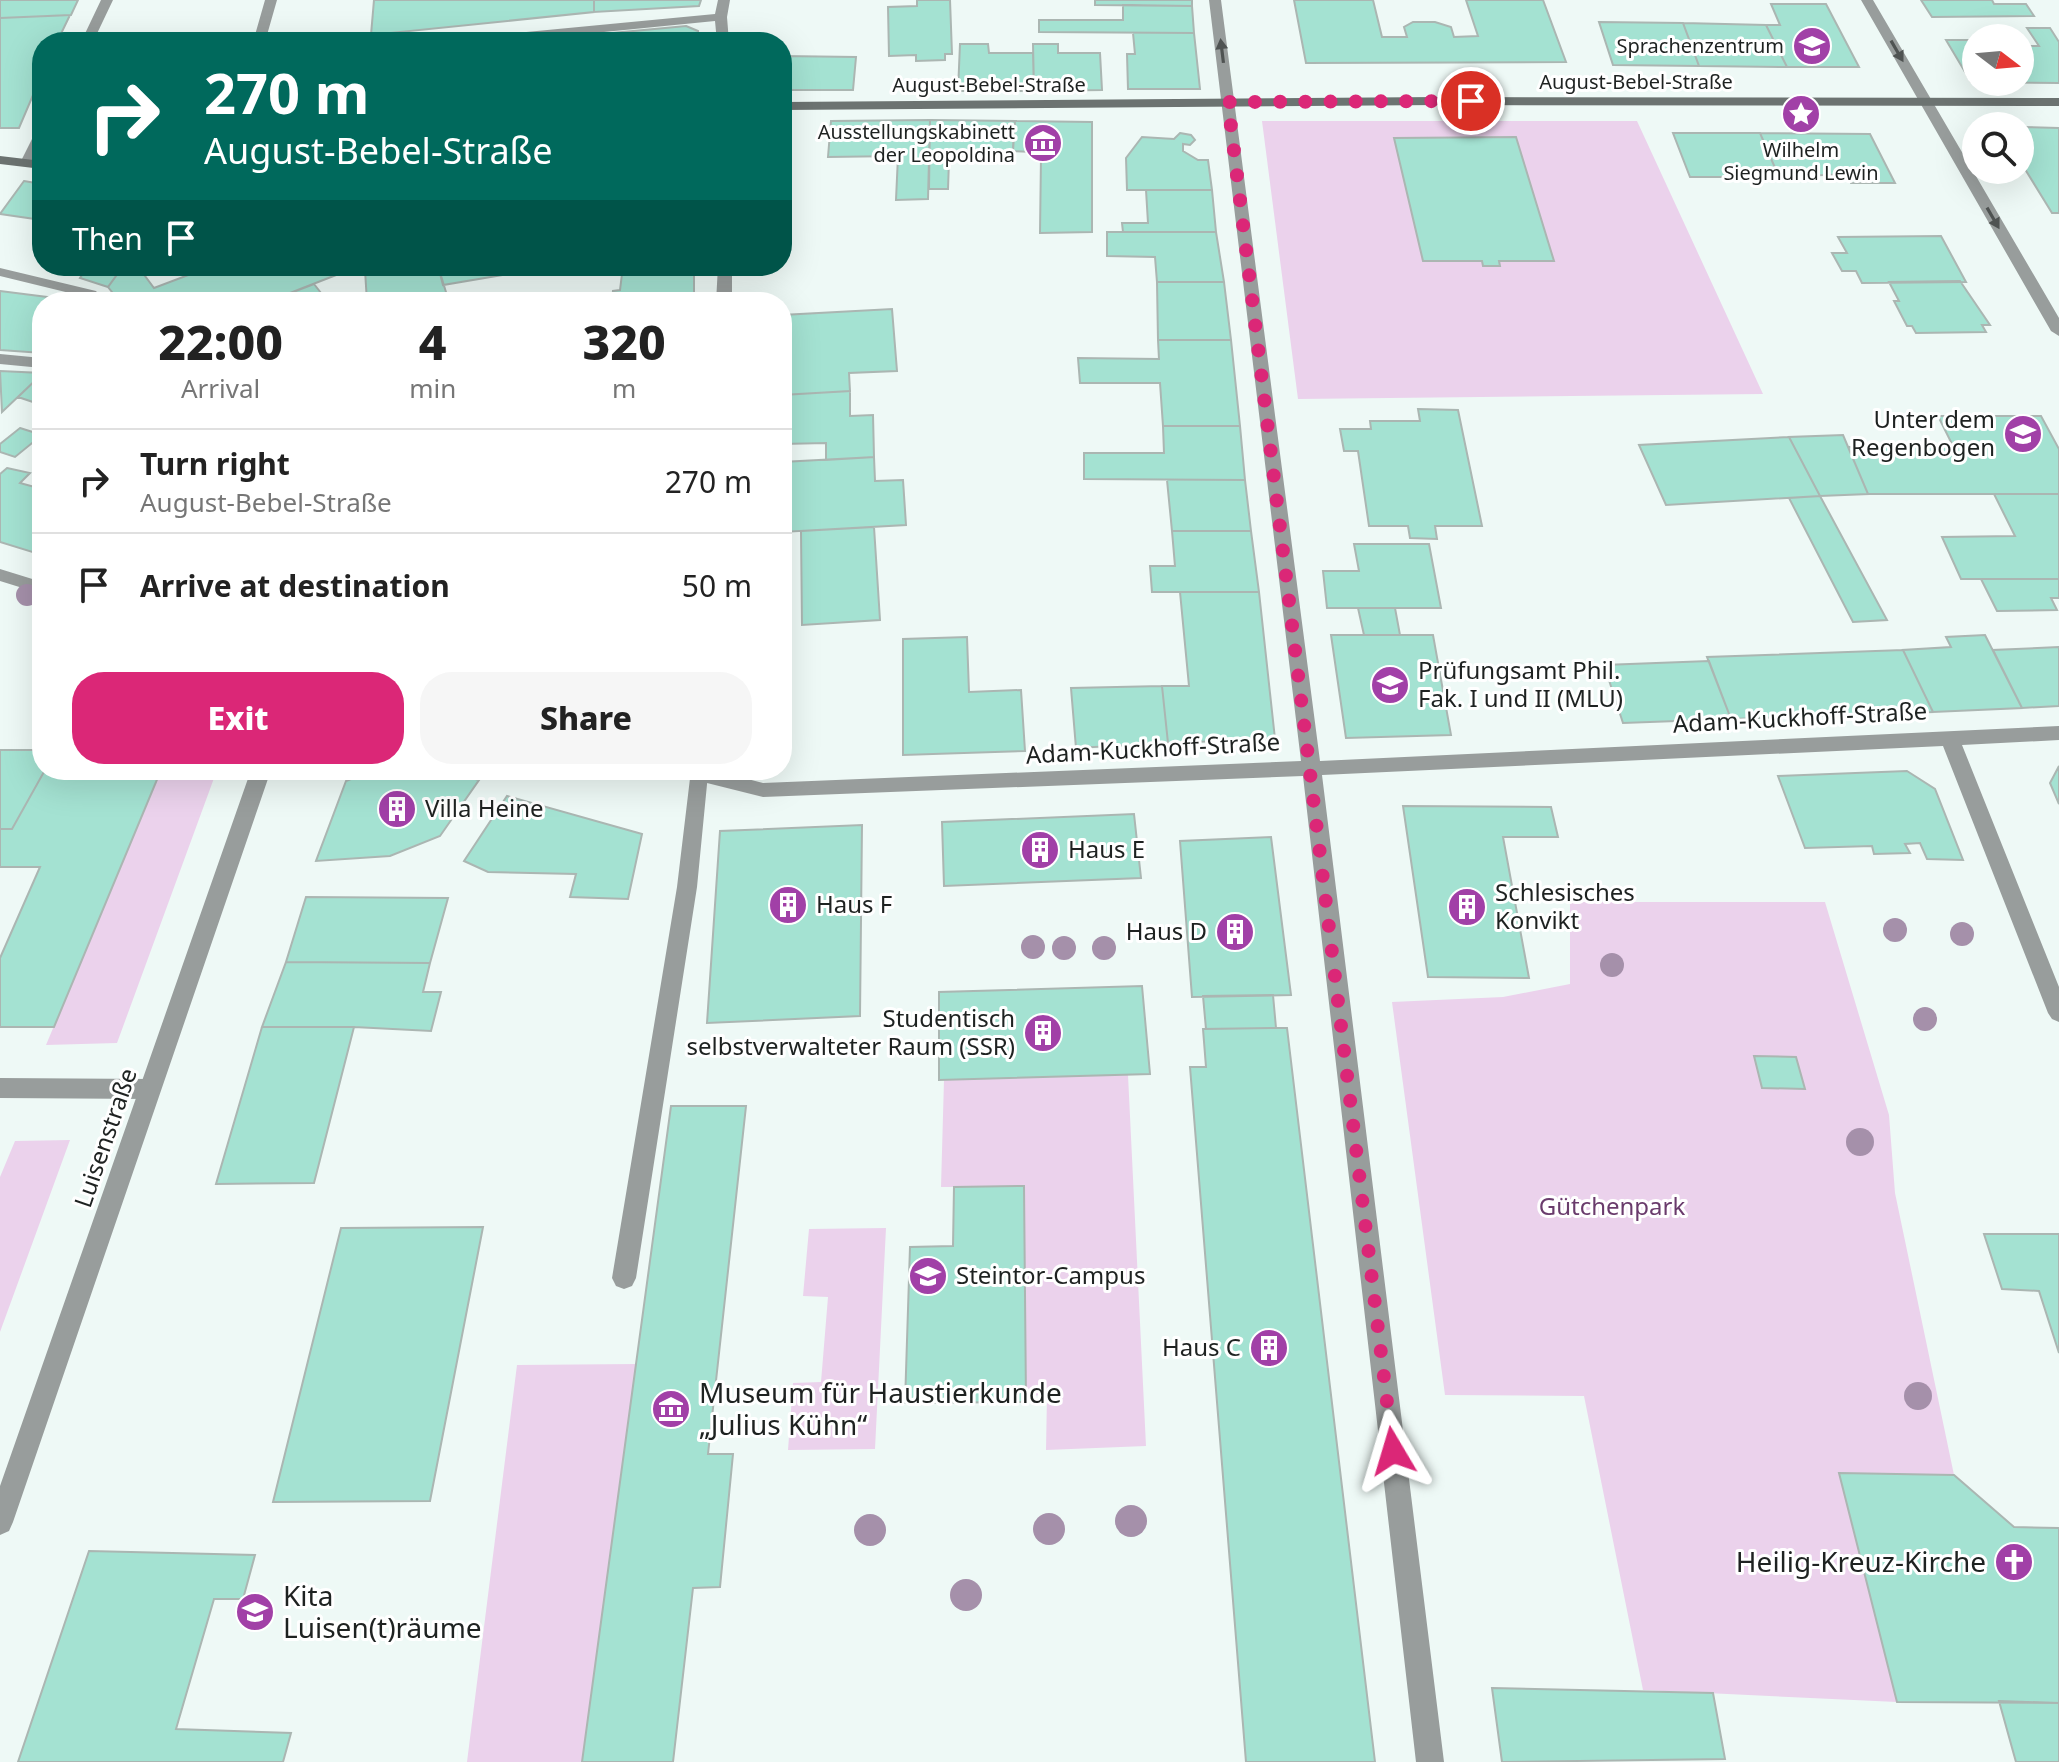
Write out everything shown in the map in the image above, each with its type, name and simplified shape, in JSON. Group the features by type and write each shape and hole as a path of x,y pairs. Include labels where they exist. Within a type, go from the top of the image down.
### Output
{"street":[{"path":"92,32 107,0"},
{"path":"262,32 271,0"},
{"path":"722,32 724,0"},
{"path":"1215,0 1430,1762"},
{"path":"1867,0 2059,331"},
{"path":"566,32 721,17"},
{"name":"August-Bebel-Straße","path":"792,106 1207,105 1228,102 2059,102"},
{"path":"0,160 32,164"},
{"path":"0,272 83,292"},
{"path":"0,359 32,362"},
{"path":"0,575 32,585"},
{"name":"Adam-Kuckhoff-Straße","path":"728,780 763,790 2059,733"},
{"path":"1949,737 2059,1013"},
{"name":"Luisenstraße","path":"0,1522 258,780"},
{"path":"624,1278 702,780"},
{"path":"0,1088 150,1089"}],"green space":[{"path":"1262,121 1637,121 1763,394 1298,399"},
{"path":"157,780 213,780 117,1043 46,1045"},
{"name":"Gütchenpark","path":"1570,902 1825,902 1889,1115 1895,1193 1954,1475 1839,1473 1897,1702 1643,1690 1584,1396 1445,1395 1392,1002 1503,997 1570,984","holes":["1755,1056 1796,1057 1805,1089 1763,1088"]},
{"path":"1128,1075 1146,1446 1046,1450 1047,1395 1025,1396 1024,1187 941,1187 944,1080"},
{"path":"70,1140 0,1332 0,1177 15,1141"},
{"path":"886,1228 875,1449 788,1450 793,1383 821,1382 828,1297 803,1296 809,1229"},
{"path":"636,1364 582,1762 467,1762 517,1365"}],"building":[{"path":"0,0 78,0 71,15 0,18"},
{"path":"374,0 594,0 594,12 400,32 371,32"},
{"path":"594,0 701,0 699,6 594,12"},
{"path":"917,0 950,0 952,54 945,54 945,60 916,61 916,55 889,56 888,7 917,6"},
{"path":"1095,0 1192,0 1192,6 1095,5"},
{"path":"1294,0 1373,0 1382,37 1407,37 1404,27 1413,22 1435,22 1451,27 1454,37 1478,36 1466,0 1543,0 1566,62 1306,63"},
{"path":"1921,0 1992,0 1994,4 2026,4 2034,16 1932,17"},
{"name":"Sprachenzentrum","path":"1771,4 1826,4 1859,67 1787,67 1766,25 1780,25"},
{"path":"1123,5 1192,6 1194,33 1039,32 1039,20 1123,20"},
{"path":"70,15 62,32 32,32 32,97 19,128 0,128 0,18"},
{"path":"1599,22 1683,23 1699,66 1613,65"},
{"path":"1683,23 1766,25 1787,67 1699,66"},
{"path":"686,26 698,31 698,32 623,32"},
{"path":"2034,28 2050,28 2059,42 2059,83 2034,83 2034,46 2039,46 2034,38"},
{"path":"1133,33 1194,33 1200,89 1128,89 1127,54 1135,54"},
{"path":"1946,40 1962,40 1962,67"},
{"path":"960,44 988,44 989,53 1033,53 1034,91 958,91"},
{"path":"1033,44 1058,44 1058,53 1100,53 1102,90 1034,91"},
{"path":"792,56 856,57 853,90 792,90"},
{"path":"930,120 928,199 896,200 898,156 828,157 831,121"},
{"path":"930,120 1015,121 1012,160 949,160 948,189 929,189"},
{"path":"1015,121 1092,122 1092,232 1040,233 1041,156 1034,152 1013,151"},
{"path":"2034,127 2059,128 2059,213 2052,213 2034,184"},
{"path":"1180,133 1191,135 1195,140 1190,145 1183,144 1183,151 1198,160 1208,160 1212,190 1127,190 1126,158 1142,137 1174,139"},
{"path":"1673,133 1760,133 1779,177 1690,177"},
{"path":"1760,133 1870,134 1895,183 1851,183 1847,174 1779,177"},
{"path":"1516,137 1554,261 1499,261 1500,266 1483,266 1482,261 1423,261 1394,138"},
{"path":"24,181 32,182 32,219 0,214"},
{"path":"1146,190 1212,190 1216,232 1123,232 1122,223 1148,223"},
{"path":"1107,232 1216,232 1224,282 1157,282 1155,257 1107,256"},
{"path":"1941,236 1966,282 1862,283 1856,271 1842,271 1832,253 1847,253 1838,237"},
{"path":"81,276 116,276 108,287 80,278"},
{"path":"116,276 145,276 154,288 186,276 334,276 293,292 112,292 108,287"},
{"path":"365,276 441,276 446,292 366,292"},
{"path":"441,276 497,276 443,285"},
{"path":"622,276 694,276 694,292 613,292 620,290"},
{"path":"1960,281 1990,325 1982,325 1986,332 1916,333 1912,326 1907,326 1894,301 1899,301 1889,282"},
{"path":"1157,282 1224,282 1231,340 1158,340"},
{"path":"314,284 320,292 293,292"},
{"path":"0,291 32,295 32,352 0,350"},
{"path":"892,309 897,371 849,373 850,391 792,394 792,314"},
{"path":"1158,340 1231,340 1240,426 1163,426 1160,383 1080,383 1078,358 1159,359"},
{"path":"0,371 32,373 32,384 2,412"},
{"path":"32,384 32,402 18,397"},
{"path":"850,391 850,416 873,415 874,457 826,460 826,443 792,444 792,394"},
{"path":"1418,409 1458,410 1482,526 1435,526 1437,539 1410,538 1408,526 1369,526 1358,451 1344,451 1340,429 1371,429 1370,421 1420,421"},
{"path":"1938,416 2041,416 2059,449 2059,494 1868,494 1848,447 1953,446"},
{"path":"1163,426 1240,426 1245,480 1084,479 1084,453 1164,453"},
{"path":"20,428 32,432 32,443 15,457 0,452 0,444"},
{"path":"1843,435 1868,494 1820,496 1789,437"},
{"path":"1789,437 1820,496 1666,505 1639,445"},
{"path":"874,457 875,481 903,480 906,525 792,531 792,461"},
{"path":"7,468 30,473 20,483 32,486 32,552 0,542 0,474"},
{"path":"1167,480 1245,480 1251,531 1172,531"},
{"path":"1994,494 2059,494 2059,579 1961,579 1942,537 2015,536"},
{"path":"1820,496 1887,620 1853,622 1789,498"},
{"path":"874,527 880,620 802,625 801,531"},
{"path":"1172,531 1251,531 1259,592 1152,592 1150,566 1175,566"},
{"path":"1354,544 1429,544 1441,608 1327,608 1323,571 1359,571"},
{"path":"1981,579 2059,579 2059,598 2051,598 2057,610 1997,611"},
{"path":"1180,592 1259,592 1275,739 1168,743 1162,686 1189,686"},
{"path":"1358,608 1395,608 1400,635 1364,635"},
{"name":"Prüfungsamt Phil. Fak. I und II (MLU)","path":"1331,635 1433,635 1451,735 1346,738"},
{"path":"1985,635 2022,708 1933,712 1903,650 1951,647 1946,637"},
{"path":"967,637 969,692 1021,690 1025,751 903,755 903,639"},
{"path":"2059,647 2059,706 2022,708 1993,650"},
{"path":"1903,650 1933,712 1731,719 1707,657"},
{"path":"1709,661 1731,719 1623,723 1604,665"},
{"path":"1162,686 1168,743 1076,748 1071,688"},
{"path":"0,750 32,750 32,780 157,780 54,1027 0,1027 0,958 40,867 0,867"},
{"path":"0,750 32,750 32,780 39,780 12,829 0,829"},
{"path":"2059,766 2059,804 2050,783"},
{"path":"1907,771 1935,789 1963,860 1927,859 1920,843 1905,844 1910,853 1874,854 1872,846 1805,848 1778,776"},
{"name":"Villa Heine","path":"479,780 440,836 390,856 316,861 346,781"},
{"path":"507,796 642,834 628,899 570,897 576,874 488,872 464,861"},
{"name":"Schlesisches Konvikt","path":"1403,806 1551,807 1558,837 1503,837 1529,978 1428,977"},
{"name":"Haus E","path":"1134,814 1141,878 944,886 942,822"},
{"name":"Haus F","path":"862,825 860,1016 707,1023 720,831"},
{"name":"Haus D","path":"1271,837 1291,995 1192,997 1180,841"},
{"path":"306,897 448,898 430,963 286,962"},
{"path":"286,962 430,963 423,992 441,992 431,1031 262,1027"},
{"name":"Studentisch selbstverwalteter Raum (SSR)","path":"1142,986 1150,1074 939,1080 939,992"},
{"path":"1273,995 1276,1028 1206,1029 1203,996"},
{"path":"262,1027 354,1027 314,1183 216,1184"},
{"name":"Haus C","path":"1287,1028 1375,1762 1246,1762 1190,1067 1206,1067 1203,1029"},
{"path":"1754,1056 1796,1057 1805,1089 1762,1088"},
{"name":"Museum für Haustierkunde „Julius Kühn“","path":"671,1106 746,1106 708,1454 733,1454 720,1587 693,1588 673,1762 582,1762"},
{"path":"1024,1186 1026,1402 905,1403 910,1247 953,1246 954,1187"},
{"path":"483,1227 430,1501 273,1502 341,1228"},
{"path":"1984,1234 2059,1234 2059,1353 2039,1291 2002,1289"},
{"path":"1839,1473 1954,1475 2014,1527 2059,1528 2059,1703 1897,1702"},
{"path":"89,1551 255,1555 243,1599 214,1599 176,1729 291,1733 283,1762 18,1762"},
{"path":"1492,1688 1713,1693 1725,1759 1502,1762"},
{"path":"1999,1701 2059,1703 2059,1762 2016,1762"}],"place":[{"name":"Sprachenzentrum","path":"1812,46"},
{"name":"Wilhelm Siegmund Lewin","path":"1801,114"},
{"name":"Ausstellungskabinett der Leopoldina","path":"1043,143"},
{"name":"Unter dem Regenbogen","path":"2023,434"},
{"name":"Prüfungsamt Phil. Fak. I und II (MLU)","path":"1390,685"},
{"name":"Villa Heine","path":"397,809"},
{"name":"Haus E","path":"1040,850"},
{"name":"Haus F","path":"788,905"},
{"name":"Schlesisches Konvikt","path":"1467,907"},
{"name":"Haus D","path":"1235,932"},
{"name":"Studentisch selbstverwalteter Raum (SSR)","path":"1043,1033"},
{"name":"Steintor-Campus","path":"928,1276"},
{"name":"Haus C","path":"1269,1348"},
{"name":"Museum für Haustierkunde „Julius Kühn“","path":"671,1409"},
{"name":"Heilig-Kreuz-Kirche","path":"2014,1562"},
{"name":"Kita Luisen(t)räume","path":"255,1612"}],"route":[{"path":"1393,1451 1228,102 1471,101"}]}
